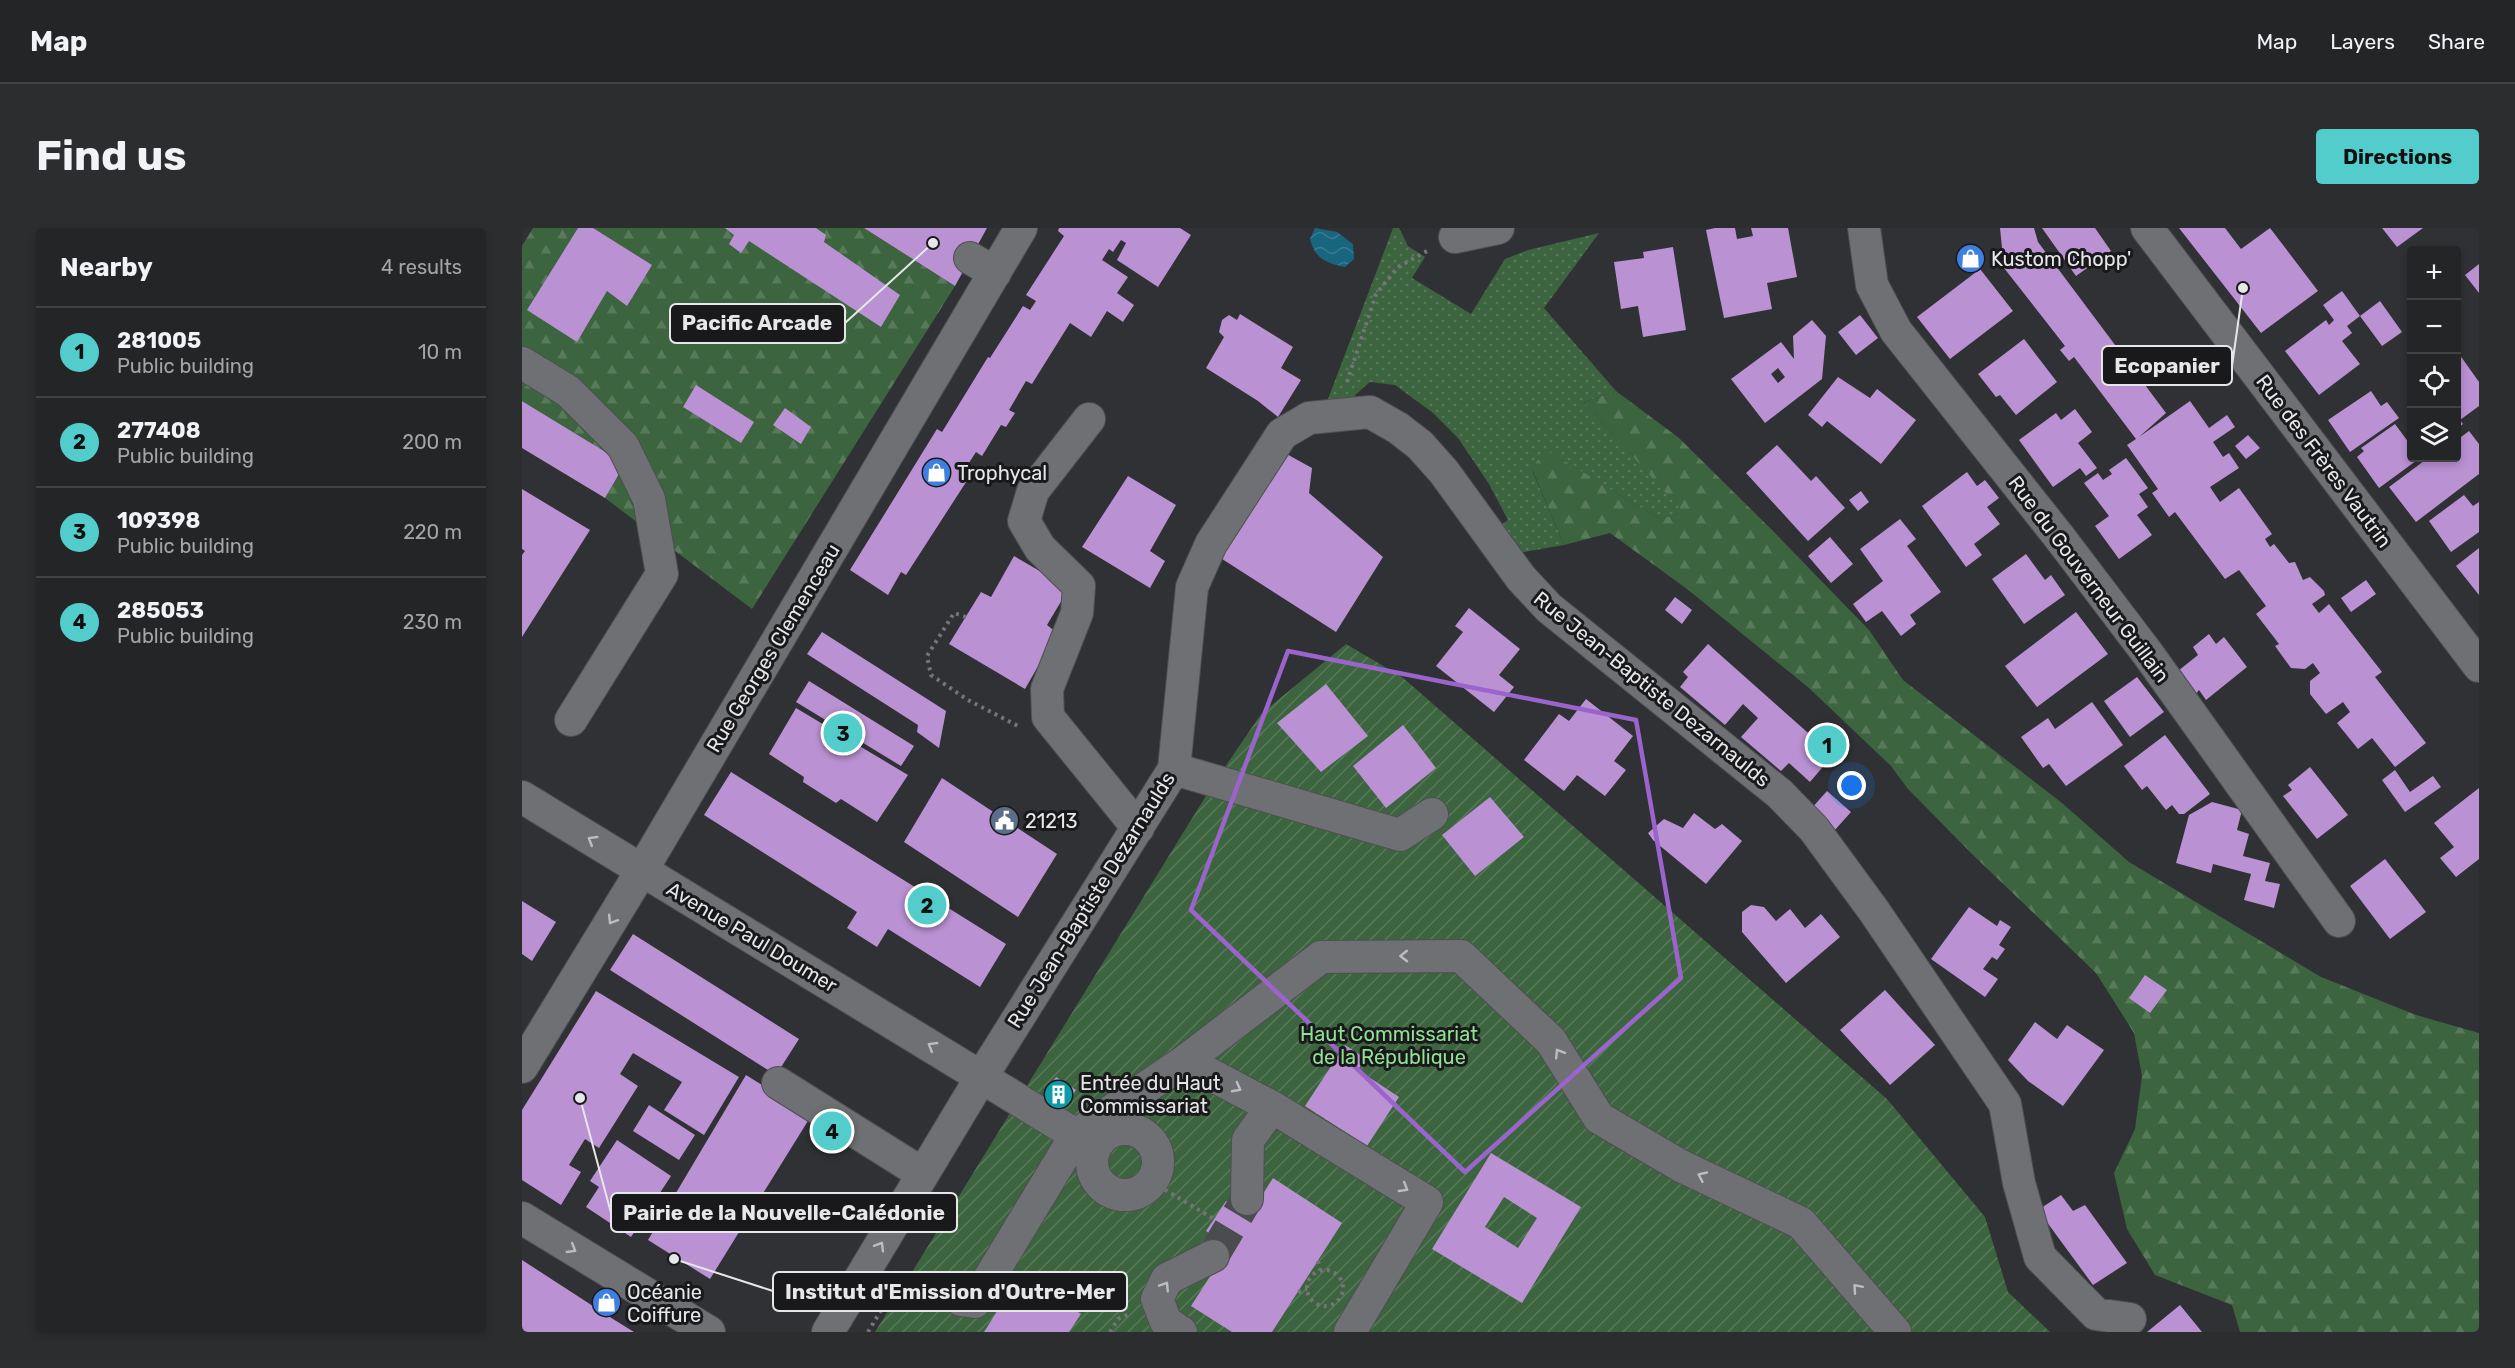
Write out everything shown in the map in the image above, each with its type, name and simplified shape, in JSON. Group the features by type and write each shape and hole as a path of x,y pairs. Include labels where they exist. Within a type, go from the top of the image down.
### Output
{"street":[{"name":"Rue Georges Clemenceau","path":"522,1066 642,870 982,266 1022,228"},
{"path":"1455,237 1498,228"},
{"name":"Rue du Gouverneur Guillain","path":"1864,228 1872,285 1896,331 2148,654 2339,921"},
{"name":"Rue des Frères Vautrin","path":"2147,228 2479,666"},
{"path":"522,363 568,391 623,446 649,499 662,574 571,720"},
{"name":"Rue Jean-Baptiste Dezarnaulds","path":"828,1332 982,1076 1174,769 1192,587 1211,544 1282,434 1309,418 1370,412 1412,437 1444,472 1521,578 1549,609 1791,803 1815,829 1874,911 2005,1104 2019,1183 2040,1257 2096,1314 2130,1319"},
{"path":"1089,419 1033,491 1024,521 1040,548 1079,586 1077,612 1047,689 1048,717 1138,828"},
{"path":"1174,769 1400,835 1432,814"},
{"name":"Avenue Paul Doumer","path":"522,797 982,1076 1085,1142"},
{"path":"961,1300 975,1302 1085,1142 1185,1061 1321,957 1461,956 1551,1041 1599,1118 1681,1166 1801,1223 1895,1332"},
{"path":"1185,1061 1272,1107 1427,1202 1350,1332"},
{"path":"778,1083 923,1174"},
{"path":"1247,1199 1248,1140 1272,1107"},
{"path":"1121,1129 1142,1133 1156,1150 1158,1172 1152,1182 1135,1194 1113,1193 1097,1179 1085,1142 1101,1139 1121,1129"},
{"path":"522,1218 709,1332"},
{"path":"1181,1332 1166,1322 1157,1299 1167,1280 1213,1256"}],"path":[{"path":"1336,414 1376,294 1398,267 1455,237"},
{"path":"966,617 954,612 927,656 931,675 968,700 1024,729 1048,717"},
{"path":"1152,1182 1214,1219"},
{"path":"1318,1261 1320,1270"},
{"path":"1320,1270 1331,1271 1341,1278 1343,1289 1339,1300 1322,1306 1311,1300 1307,1288 1310,1277 1320,1270"},
{"path":"1298,1292 1307,1288"}],"highlighted area":[{"path":"1288,651 1636,720 1681,978 1465,1172 1191,910"}],"green space":[{"path":"533,228 864,228 955,286 752,609 605,498 625,465 522,401 522,246"},
{"path":"1393,228 1399,228 1408,246 1425,257 1412,278 1471,314 1505,259 1528,250 1599,233 1544,308 1616,391 1584,402 1684,512 1660,519 1545,450 1532,470 1564,545 1513,554 1495,529 1508,520 1489,484 1458,438 1433,413 1395,385 1370,382 1355,395 1356,403 1328,399"},
{"path":"1616,391 1679,438 1773,531 1869,630 1903,680 2062,803 2129,862 2321,977 2416,1015 2479,1033 2479,1332 2240,1332 2232,1305 2155,1275 2127,1229 2114,1173 2135,1129 2142,1076 2134,1033 2096,973 1971,853 1908,789 1891,766 1809,688 1687,589 1610,533 1564,545 1532,469 1545,449 1660,519 1683,512 1584,402"},
{"name":"Haut Commissariat de la République","path":"1346,644 1402,677 1887,1099 1985,1217 2008,1292 2050,1332 875,1332 1212,786 1261,714"}],"water":[{"path":"1315,228 1337,232 1353,244 1354,259 1345,267 1332,264 1318,256 1310,239"}],"building":[{"path":"578,228 593,228 652,265 627,306 607,291 577,342 527,310"},
{"path":"725,228 816,228 826,235 824,242 900,295 881,327 749,241 741,253 729,244 734,235"},
{"path":"864,228 987,228 955,286"},
{"path":"1059,228 1180,228 1191,235 1158,287 1117,260 1126,243 1121,240 1113,252 1109,249 1102,260 1128,277 1117,293 1134,305 1123,322 1107,311 1091,337 1070,323 1032,384 1026,381 1009,410 1015,413 1006,427 1001,425 982,456 976,452 963,472 970,476 906,575 901,572 888,595 850,570 937,429 942,432 988,357 990,358 1023,306 1030,310 1036,301 1026,295 1064,236 1058,231"},
{"path":"1735,228 1737,239 1753,236 1751,228 1788,228 1797,277 1767,283 1772,309 1724,318 1706,230"},
{"path":"2000,228 2034,228 2038,242 2166,413 2139,437 2190,401 2209,428 2227,415 2235,427 2213,442 2223,457 2229,453 2239,468 2210,487 2220,502 2239,488 2272,534 2265,539 2270,547 2274,544 2289,563 2295,562 2303,580 2310,577 2324,591 2325,595 2312,604 2319,613 2329,604 2382,672 2375,677 2426,743 2395,767 2372,738 2358,749 2337,723 2350,712 2343,702 2326,714 2310,694 2310,681 2320,673 2313,663 2305,669 2291,668 2275,646 2279,644 2256,614 2266,606 2239,570 2225,579 2175,512 2169,517 2152,493 2158,489 2127,445 2136,439 2074,357 2069,361 2060,350 2065,346 2004,268"},
{"path":"2042,228 2095,228 2111,251 2076,276"},
{"path":"2179,228 2225,228 2241,249 2270,228 2318,291 2261,333"},
{"path":"2382,228 2423,228 2397,247"},
{"path":"1673,247 1686,330 1643,337 1638,306 1621,309 1614,262 1644,258 1643,252"},
{"path":"2479,264 2479,293 2465,275"},
{"path":"1980,269 2013,311 1950,359 1917,317"},
{"path":"2342,291 2360,316 2347,326 2352,333 2342,341 2360,364 2319,395 2285,351 2326,320 2329,325 2334,320 2323,305"},
{"path":"2380,301 2402,332 2382,346 2360,316"},
{"path":"1240,314 1293,347 1281,368 1301,380 1278,417 1258,401 1206,368 1224,337 1219,332 1222,320 1229,315 1237,320"},
{"path":"1860,315 1878,338 1856,355 1838,332"},
{"path":"1812,320 1826,336 1822,379 1765,423 1731,379 1781,342 1794,359 1793,336","holes":["1778,368 1785,377 1778,383 1771,374"]},
{"path":"2024,339 2057,382 2016,415 2000,395 1996,397 1978,374"},
{"path":"2461,357 2479,382 2479,406 2461,419"},
{"path":"1838,377 1870,398 1877,389 1916,420 1881,464 1827,421 1822,427 1808,415"},
{"path":"696,385 754,422 741,443 683,407"},
{"path":"2371,391 2381,406 2387,402 2399,418 2350,452 2328,420"},
{"path":"522,401 625,464 605,498 522,448"},
{"path":"785,408 811,427 801,444 773,425"},
{"path":"2075,409 2092,432 2078,443 2097,468 2086,476 2080,468 2053,487 2019,440 2056,413 2061,420"},
{"path":"2395,424 2407,440 2407,462 2415,462 2379,488 2357,457 2364,451 2361,448"},
{"path":"2469,431 2479,444 2479,474 2416,522 2389,487 2423,462 2461,462 2461,437"},
{"path":"2248,435 2260,448 2246,459 2235,446"},
{"path":"1777,445 1811,481 1816,476 1845,508 1808,541 1746,473"},
{"path":"1283,452 1312,468 1309,493 1383,557 1336,632 1219,557"},
{"path":"2126,458 2148,488 2139,494 2148,507 2137,515 2152,535 2119,559 2095,526 2109,516 2084,483 2098,473 2103,480 2112,474 2109,470"},
{"path":"1967,472 1977,486 1985,480 1999,498 1987,507 2000,524 1974,544 1982,555 1966,567 1922,506"},
{"path":"1128,476 1176,505 1150,551 1165,561 1150,588 1082,547"},
{"path":"522,489 590,530 522,637 522,555 525,551 522,549"},
{"path":"1861,491 1869,502 1858,511 1849,500"},
{"path":"2464,495 2473,506 2479,502 2479,532 2451,552 2429,521"},
{"path":"1900,519 1916,539 1907,546 1941,592 1910,615 1916,624 1901,636 1882,611 1866,622 1853,604 1883,581 1860,549"},
{"path":"1830,537 1853,564 1831,583 1808,556"},
{"path":"2479,548 2479,595 2456,566"},
{"path":"2026,554 2045,580 2051,575 2065,595 2024,624 1992,579"},
{"path":"1014,556 1069,588 1047,625 1057,633 1025,689 949,644 981,592 991,597"},
{"path":"2366,580 2376,594 2351,612 2341,598"},
{"path":"1675,597 1692,610 1682,624 1665,610"},
{"path":"1469,608 1520,649 1499,675 1514,687 1494,712 1436,666 1463,632 1455,626"},
{"path":"2076,612 2108,654 2037,707 2005,666"},
{"path":"822,632 946,711 939,748 917,732 918,725 807,654"},
{"path":"2209,634 2216,644 2224,637 2247,667 2206,700 2199,690 2196,694 2178,671 2198,655 2193,647"},
{"path":"1708,644 1833,755 1810,782 1789,763 1781,771 1741,737 1758,718 1743,704 1725,725 1680,687 1688,677 1683,672"},
{"path":"2137,677 2164,712 2130,737 2104,701"},
{"path":"809,681 914,746 901,766 796,702"},
{"path":"1326,684 1368,736 1321,772 1277,723"},
{"path":"1586,699 1633,736 1614,761 1626,770 1605,796 1577,775 1564,791 1524,760 1559,714 1569,721"},
{"path":"2092,702 2123,745 2066,786 2049,764 2043,768 2021,737 2048,718 2055,729"},
{"path":"796,708 908,775 877,822 841,799 836,803 803,782 804,777 769,754"},
{"path":"1403,725 1436,768 1386,808 1353,766"},
{"path":"2165,735 2210,794 2184,814 2179,814 2172,805 2166,810 2147,786 2142,790 2124,766"},
{"path":"2310,767 2348,815 2317,839 2283,796 2292,790 2288,785"},
{"path":"2395,770 2410,792 2433,776 2441,787 2405,812 2382,780"},
{"path":"731,772 1006,944 980,987 888,929 877,947 847,928 857,912 704,815"},
{"path":"942,778 1057,854 1018,917 904,842"},
{"path":"2479,788 2479,859 2456,877 2440,858 2454,847 2434,823"},
{"path":"1827,791 1851,812 1834,831 1810,810"},
{"path":"1490,797 1524,837 1475,876 1442,835"},
{"path":"2212,802 2242,810 2237,830 2249,834 2243,856 2270,863 2265,881 2280,884 2274,908 2244,900 2251,874 2213,864 2211,873 2176,863 2189,815"},
{"path":"1694,813 1715,829 1722,824 1742,841 1706,884 1653,840 1648,833 1664,819 1683,828"},
{"path":"2385,859 2426,912 2390,939 2350,886"},
{"path":"522,901 556,922 532,961 522,954"},
{"path":"1751,905 1764,907 1776,921 1790,909 1805,928 1821,914 1840,937 1786,983 1742,932 1742,912"},
{"path":"1969,907 1997,926 2000,920 2011,927 1999,945 2005,949 1997,960 1992,957 1983,969 1998,979 1985,997 1931,959"},
{"path":"633,934 799,1039 776,1075 610,970"},
{"path":"2145,975 2167,990 2150,1013 2129,998"},
{"path":"1885,990 1935,1045 1890,1085 1840,1030"},
{"path":"596,991 739,1077 704,1135 664,1110 682,1082 633,1053 620,1074 638,1086 599,1148 585,1139 569,1165 581,1172 561,1205 522,1180 522,1110"},
{"path":"2035,1022 2057,1039 2067,1025 2104,1050 2063,1106 2028,1081 2008,1060"},
{"path":"1345,1045 1365,1058 1358,1070 1399,1097 1367,1146 1305,1106"},
{"path":"746,1075 811,1116 710,1279 648,1240"},
{"name":"Entrée du Haut Commissariat","path":"1056,1077 1076,1090 1063,1111 1042,1099"},
{"path":"649,1105 695,1135 679,1160 633,1131"},
{"path":"617,1140 671,1176 631,1237 586,1207 599,1187 590,1181"},
{"path":"1491,1153 1581,1207 1522,1303 1432,1249","holes":["1504,1197 1537,1218 1518,1248 1485,1227"]},
{"path":"1273,1178 1342,1223 1272,1332 1232,1332 1191,1306 1229,1247 1206,1231 1226,1201 1249,1216"},
{"path":"2061,1195 2073,1211 2085,1205 2127,1263 2093,1285 2038,1210"},
{"path":"522,1260 613,1319 634,1332 522,1332"},
{"path":"1027,1278 1081,1314 1069,1332 984,1332 1001,1305 1007,1310"},
{"path":"2180,1305 2202,1332 2147,1332"}],"tunnel":[{"path":"1213,1256 1247,1199"}],"place":[{"name":"Pacific Arcade","path":"933,243"},
{"name":"Kustom Chopp'","path":"1970,259"},
{"name":"Ecopanier","path":"2243,288"},
{"name":"Trophycal","path":"936,473"},
{"name":"109398","path":"843,733"},
{"name":"281005","path":"1827,745"},
{"name":"21213","path":"1004,821"},
{"name":"277408","path":"927,905"},
{"name":"Entrée du Haut Commissariat","path":"1059,1094"},
{"name":"Pairie de la Nouvelle-Calédonie","path":"580,1098"},
{"name":"285053","path":"832,1131"},
{"name":"Institut d'Emission d'Outre-Mer","path":"674,1259"},
{"name":"Océanie Coiffure","path":"606,1303"}]}
